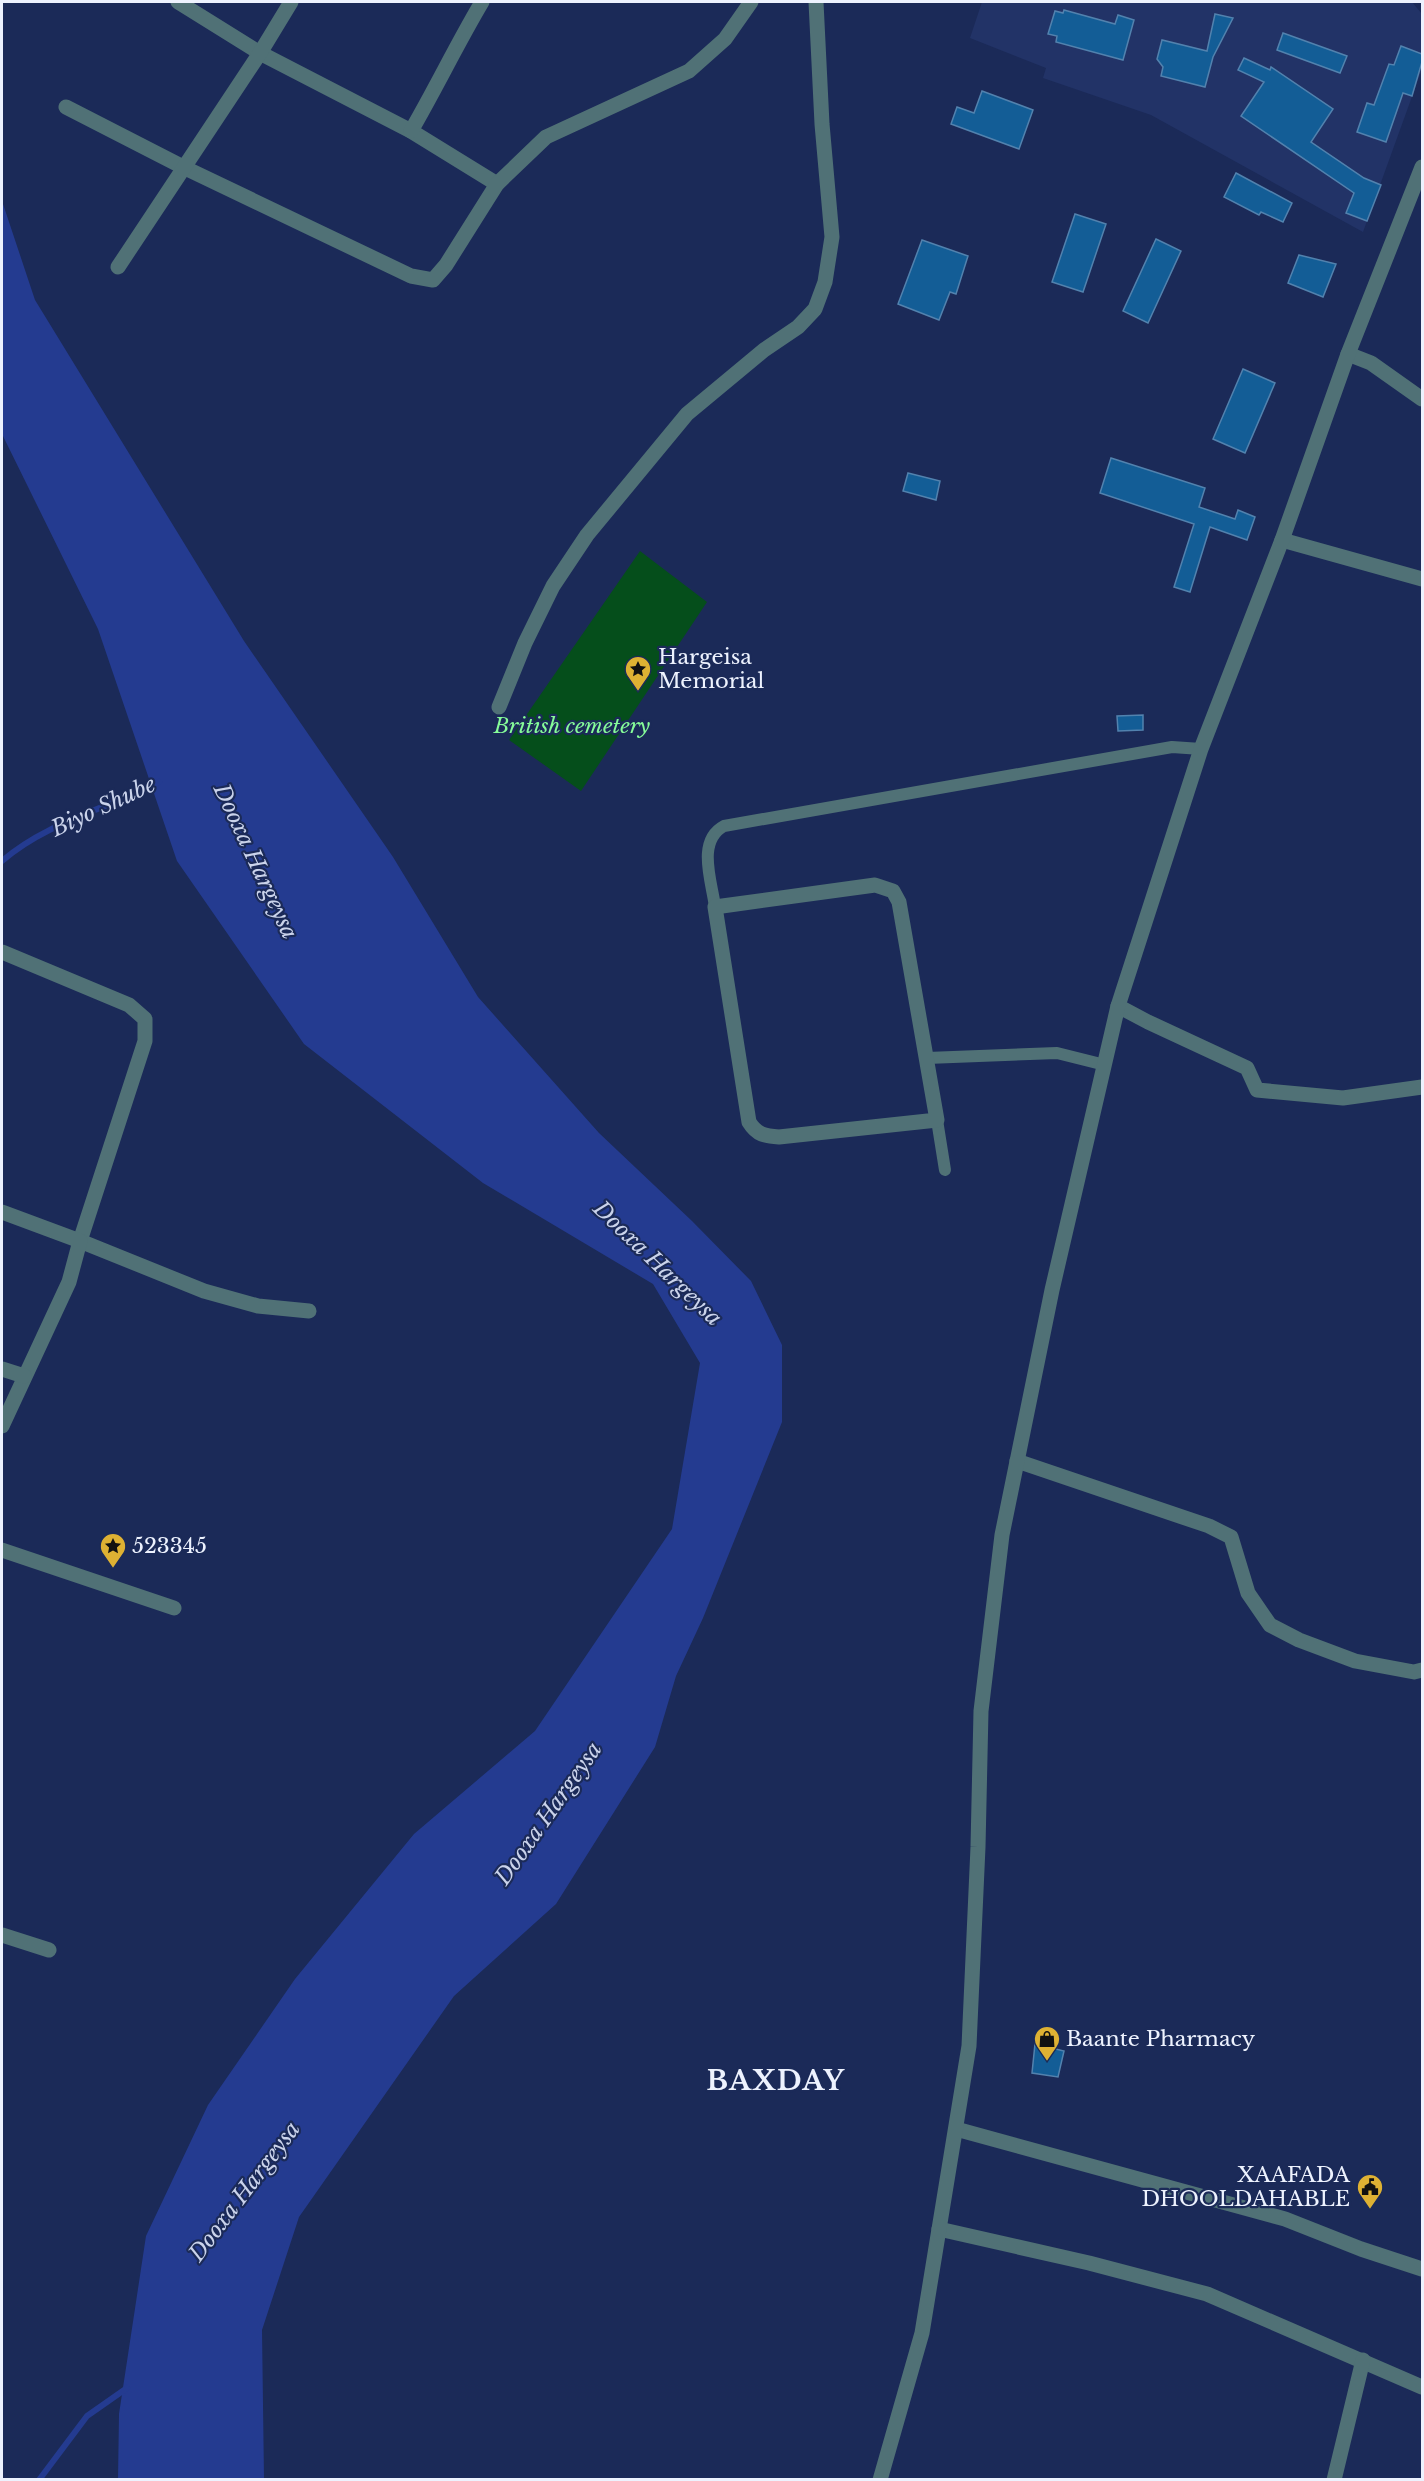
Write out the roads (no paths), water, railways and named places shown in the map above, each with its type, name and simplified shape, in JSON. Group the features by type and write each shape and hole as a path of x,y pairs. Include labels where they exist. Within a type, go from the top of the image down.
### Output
{"street":[{"path":"178,2 260,53 411,131 497,184"},
{"path":"118,267 260,53 291,2"},
{"path":"411,131 445,73 463,34 482,2"},
{"path":"66,107 183,167 411,276 433,280 446,265 497,184 546,137 689,71 725,39 752,2"},
{"path":"499,707 525,643 553,586 587,535 687,414 764,350 798,327 815,309 825,282 832,237 822,124 816,2"},
{"path":"880,2480 922,2333 969,2046 978,1846 981,1712 1002,1535 1052,1290 1118,1006 1201,749 1282,540 1348,354 1422,167"},
{"path":"1348,354 1371,363 1422,399"},
{"path":"1282,540 1422,579"},
{"path":"875,885 893,891 899,902 937,1119 779,1137 764,1136 754,1131 749,1122 715,908 875,885"},
{"path":"2,952 129,1005 145,1019 145,1041 80,1240 69,1282 2,1426"},
{"path":"1118,1006 1148,1023 1247,1068 1257,1090 1343,1098 1422,1087"},
{"path":"2,1212 80,1240 204,1291 258,1306 309,1311"},
{"path":"2,1369 24,1376"},
{"path":"1017,1461 1209,1526 1232,1537 1248,1593 1269,1625 1299,1640 1355,1661 1414,1672 1422,1670"},
{"path":"2,1550 174,1608"},
{"path":"2,1935 49,1950"},
{"path":"956,2129 1286,2219 1361,2249 1422,2269"},
{"path":"939,2229 1089,2263 1207,2294 1422,2387"},
{"path":"1334,2480 1363,2360"}],"lane":[{"path":"715,908 708,854 709,840 715,831 724,826 1172,747 1201,749"},
{"path":"927,1058 1057,1053 1105,1065"},
{"path":"937,1119 945,1170"}],"water":[{"name":"Dooxa Hargeysa","path":"2,201 35,300 244,641 393,857 478,997 599,1133 692,1221 751,1281 782,1345 782,1422 703,1618 676,1676 655,1747 556,1904 454,1996 299,2217 262,2330 264,2479 118,2479 119,2414 146,2236 208,2105 295,1979 414,1834 535,1731 672,1529 700,1363 653,1284 483,1183 304,1044 177,861 98,629 2,434"}],"waterway":[{"name":"Biyo Shube","path":"2,861 38,836 159,782"},
{"path":"39,2480 87,2416 127,2388"}],"place":[{"name":"Hargeisa Memorial","path":"638,692"},
{"name":"523345","path":"113,1569"},
{"name":"Baante Pharmacy","path":"1047,2062"},
{"name":"XAAFADA DHOOLDAHABLE","path":"1370,2210"}],"district":[{"name":"BAXDAY","path":"776,2081"}],"park label":[{"name":"British cemetery","path":"572,726"}]}
